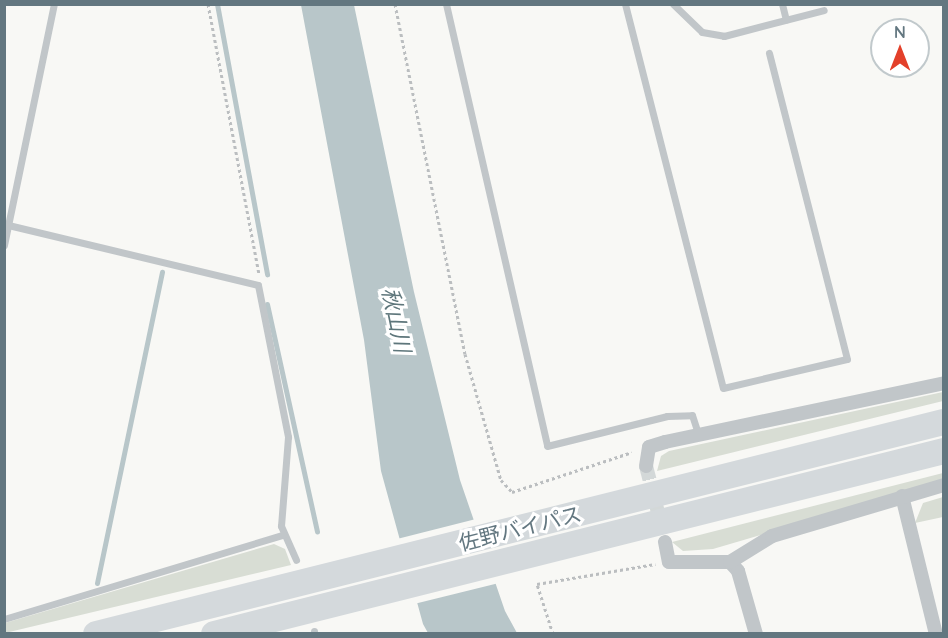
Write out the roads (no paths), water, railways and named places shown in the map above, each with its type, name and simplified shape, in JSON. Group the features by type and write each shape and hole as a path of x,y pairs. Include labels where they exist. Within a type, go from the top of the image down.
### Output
{"highway":[{"name":"佐野バイパス","path":"96,633 944,422"},
{"name":"佐野バイパス","path":"214,633 944,451"}],"street":[{"path":"645,466 649,447 698,434 944,383"},
{"path":"665,542 669,561 730,561 772,536 944,485"},
{"path":"902,496 936,633"},
{"path":"730,561 738,571 756,633"}],"lane":[{"path":"4,245 54,4"},
{"path":"446,4 547,446 667,416 692,415 698,434"},
{"path":"625,4 723,388 847,359 770,53"},
{"path":"674,4 702,32 724,36 824,10"},
{"path":"782,4 786,20"},
{"path":"7,224 258,285 288,437 281,509 283,535 296,560"},
{"path":"4,619 283,535"}],"water":[{"name":"秋山川","path":"301,5 354,5 414,292 460,480 505,611 517,633 428,633 423,624 381,471 364,340"}],"waterway":[{"path":"217,4 267,274"},
{"path":"97,583 162,272"},
{"path":"267,304 317,532"}],"tunnel":[{"path":"646,466 662,528"}]}
